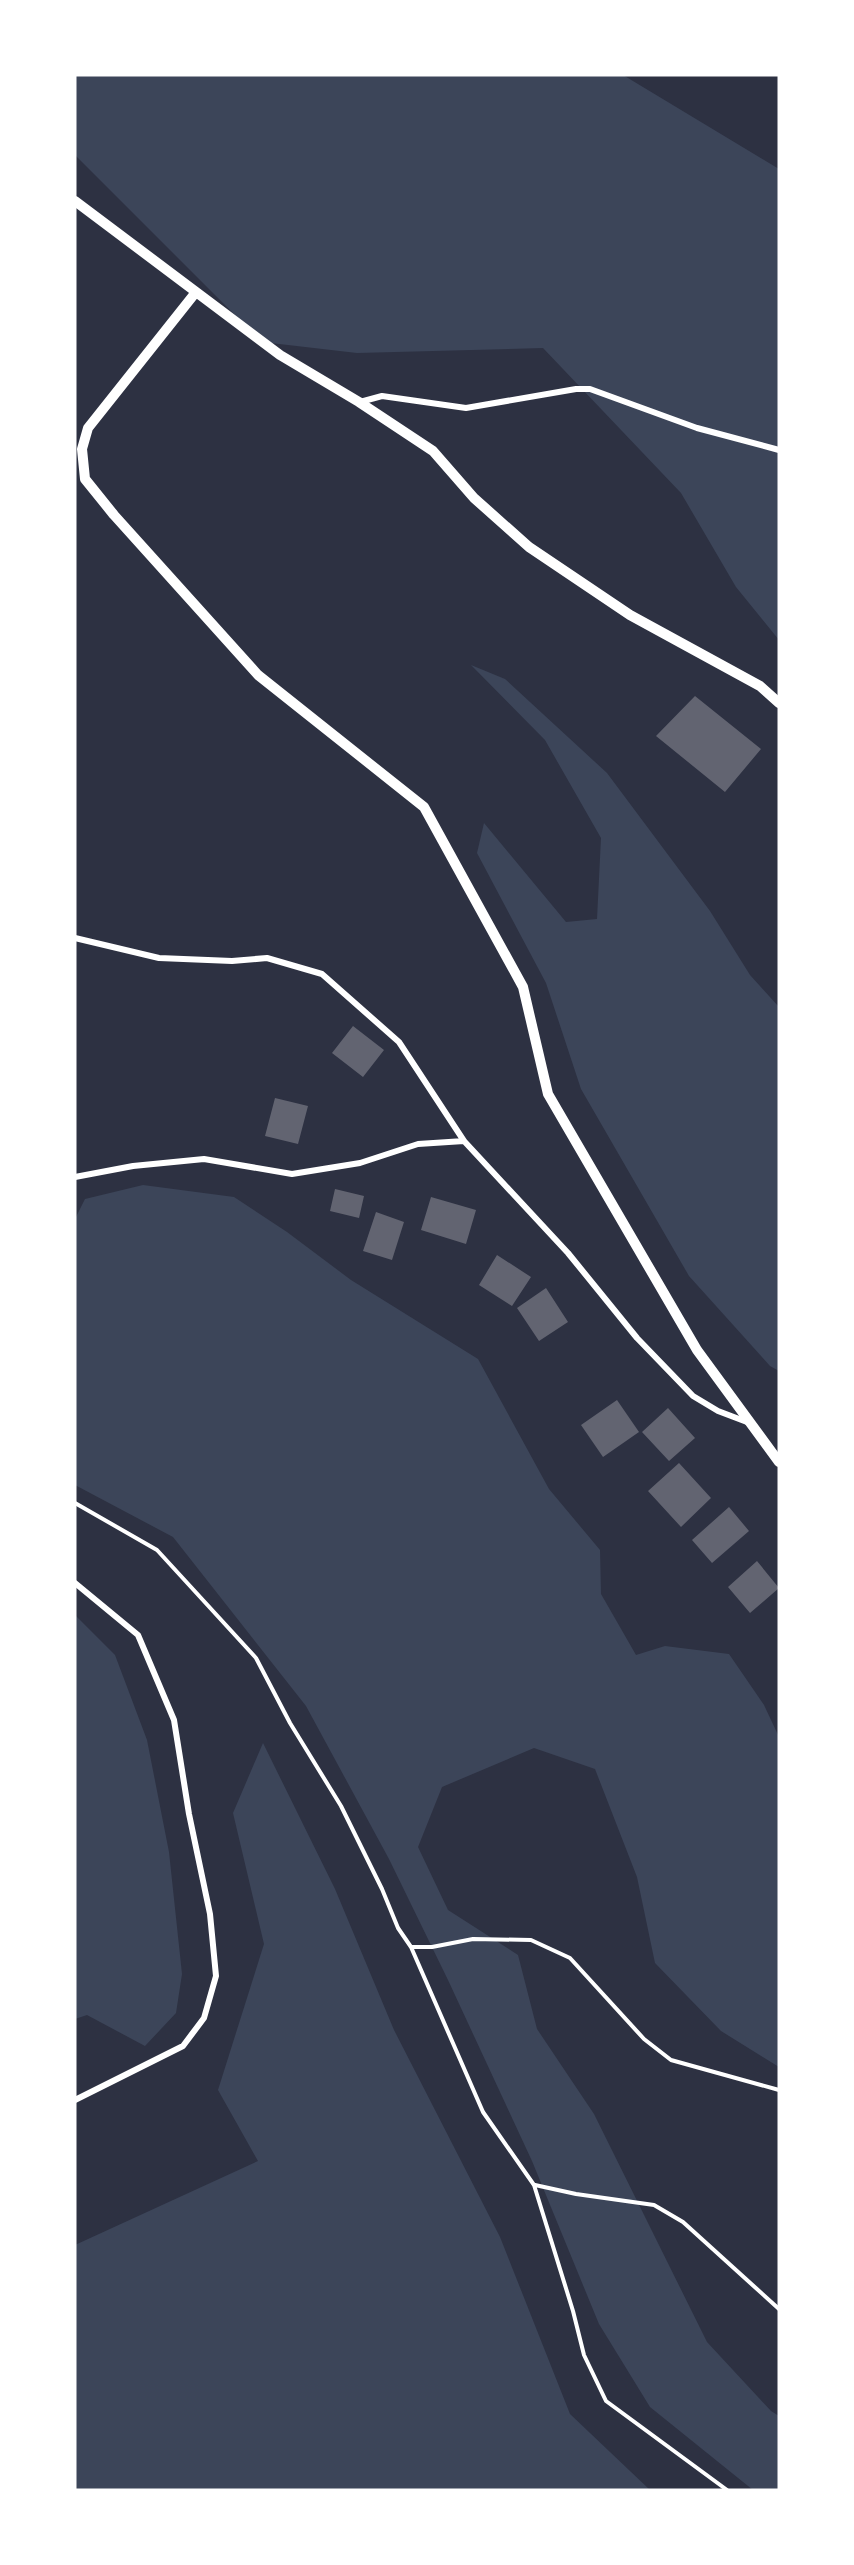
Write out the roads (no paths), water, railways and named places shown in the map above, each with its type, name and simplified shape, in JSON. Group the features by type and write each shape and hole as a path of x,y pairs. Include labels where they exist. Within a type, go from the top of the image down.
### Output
{"street":[{"path":"75,201 280,355 359,402 433,451 474,498 529,547 630,615 760,686 779,703"},
{"path":"196,292 88,428 82,449 85,479 114,515 258,675 424,807 523,987 548,1094 697,1350 779,1462"},
{"path":"359,402 382,396 466,408 576,389 590,389 697,428 779,450"},
{"path":"75,938 159,958 232,961 267,958 322,974 399,1042 464,1141 568,1253 637,1338 693,1396 718,1412 751,1424"},
{"path":"75,1177 133,1166 204,1159 292,1174 360,1163 418,1144 464,1141"},
{"path":"75,1583 138,1635 174,1720 210,1914 216,1976 204,2018 183,2046 75,2100"}]}
